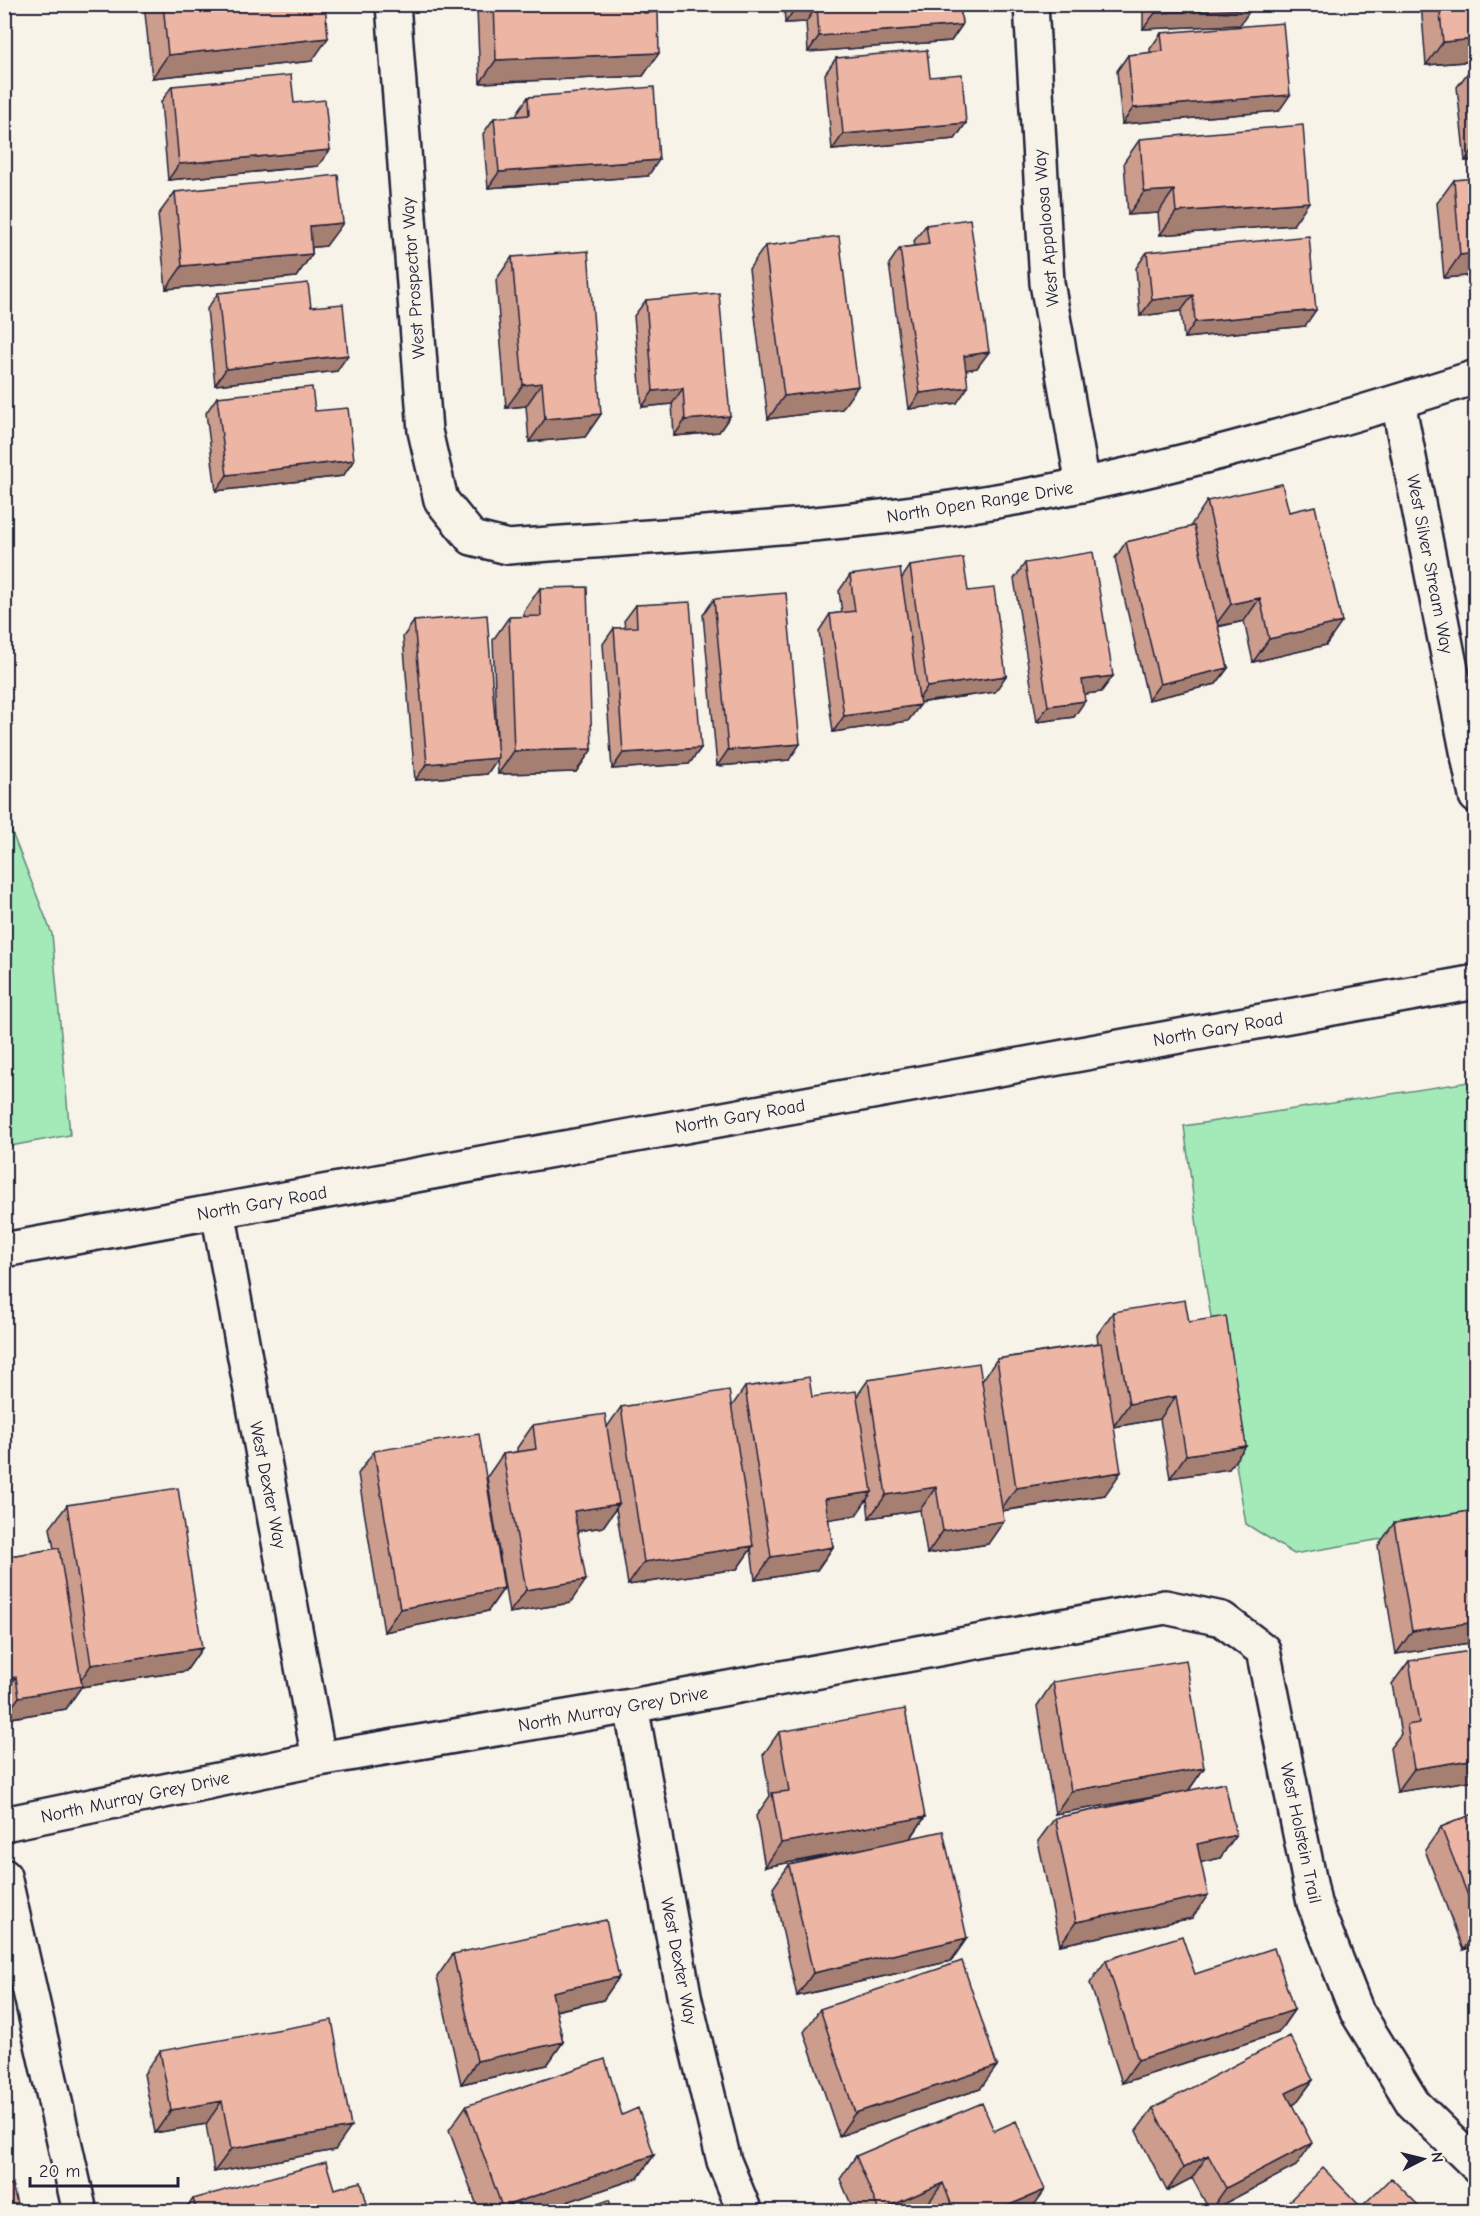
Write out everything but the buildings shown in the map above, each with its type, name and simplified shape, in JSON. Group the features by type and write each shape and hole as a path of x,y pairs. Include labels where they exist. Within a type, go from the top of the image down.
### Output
{"street":[{"name":"West Prospector Way","path":"393,4 425,431 441,500 472,538"},
{"name":"West Appaloosa Way","path":"1031,4 1047,283 1083,485"},
{"name":"North Open Range Drive","path":"472,538 508,547 870,519 1083,485 1257,441 1398,402 1476,377"},
{"name":"West Silver Stream Way","path":"1398,402 1476,796"},
{"name":"North Gary Road","path":"4,1250 1476,982"},
{"name":"West Dexter Way","path":"218,1211 319,1759"},
{"name":"North Murray Grey Drive","path":"4,1824 319,1759 631,1706 1165,1607 1222,1619"},
{"name":"West Holstein Trail","path":"1222,1619 1263,1650 1314,1903 1357,2012 1413,2103 1476,2165"},
{"name":"West Dexter Way","path":"631,1706 685,2000 724,2161 745,2211"},
{"path":"4,1876 80,2211"}],"green space":[{"path":"5,815 52,934 70,1135 5,1147"},
{"path":"1475,1081 1475,1523 1294,1554 1246,1524 1201,1257 1184,1126"}]}
